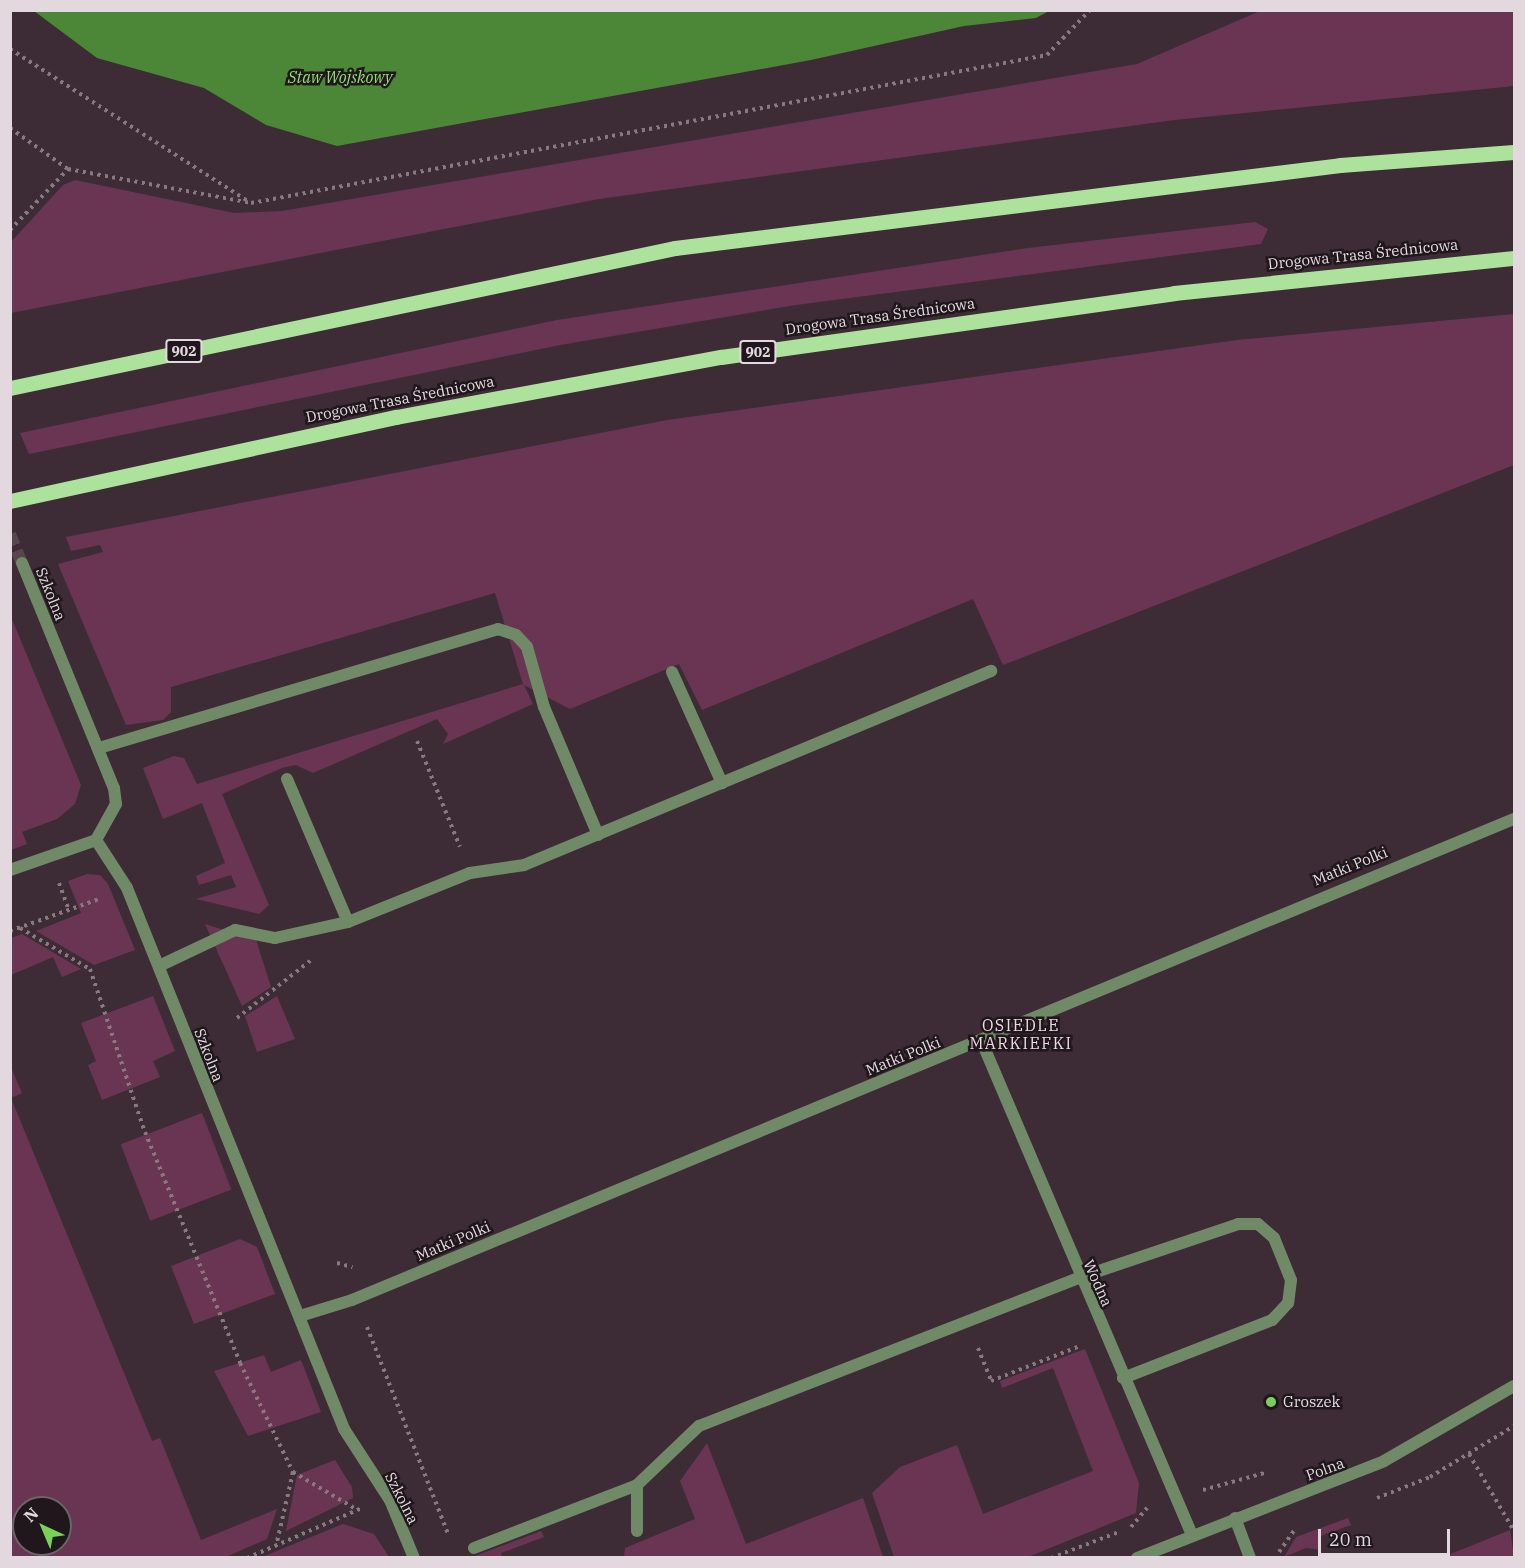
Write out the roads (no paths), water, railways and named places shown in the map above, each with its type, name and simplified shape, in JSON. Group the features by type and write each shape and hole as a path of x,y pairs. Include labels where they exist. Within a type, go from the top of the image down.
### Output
{"main road":[{"name":"902","path":"10,388 675,248 1328,166 1515,152"},
{"name":"Drogowa Trasa Średnicowa","path":"10,501 396,417 721,357 1174,293 1515,258"}],"street":[{"name":"Szkolna","path":"22,563 99,748 116,804 96,840 114,862 159,966 344,1429 390,1500 414,1557"},
{"path":"99,748 498,629 516,635 527,647 544,707 598,835"},
{"path":"159,966 235,930 275,938 348,922 470,873 524,865 991,670"},
{"path":"672,672 722,783"},
{"path":"287,778 348,922"},
{"name":"Matki Polki","path":"300,1316 352,1300 981,1040 1312,898 1515,819"},
{"path":"10,870 96,840"},
{"name":"Wodna","path":"981,1040 1078,1278 1192,1535"},
{"path":"474,1548 637,1485 699,1426 966,1320 1078,1278 1238,1224 1258,1224 1274,1238 1291,1280 1288,1303 1272,1320 1124,1378"},
{"name":"Polna","path":"1137,1557 1384,1461 1515,1386"},
{"path":"637,1485 637,1531"},
{"path":"1235,1518 1250,1557"}],"water":[{"name":"Staw Wojskowy","path":"34,11 1049,11 1036,18 964,26 811,60 337,146 266,125 204,88 97,58"}],"tunnel":[{"path":"10,534 22,563"}],"place":[{"name":"Groszek","path":"1271,1402"}],"district":[{"name":"OSIEDLE MARKIEFKI","path":"1021,1034"}]}
